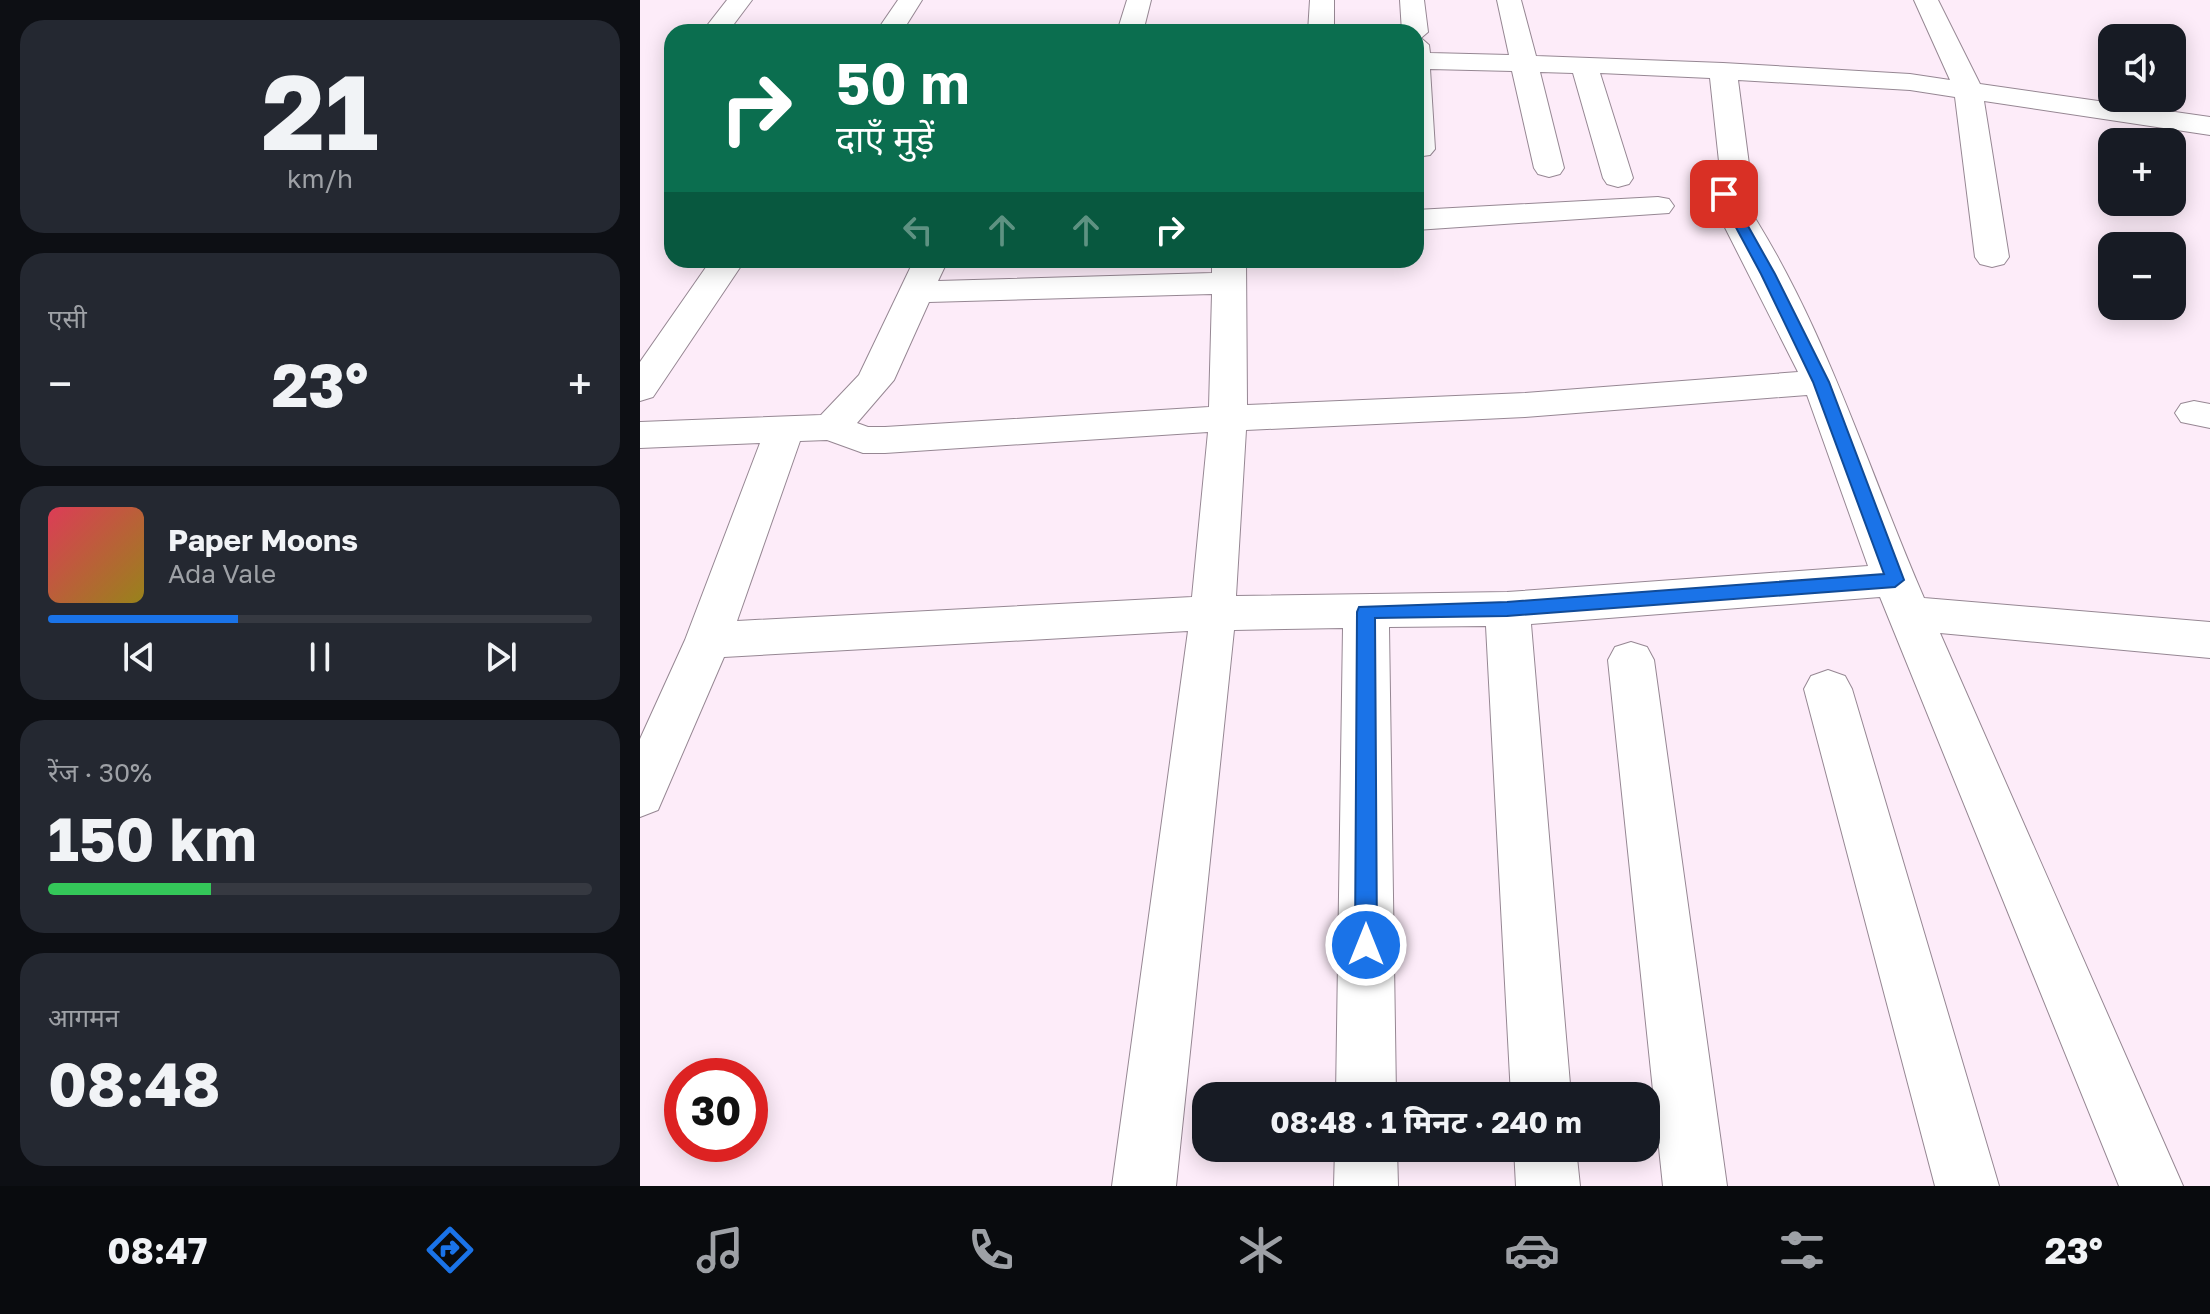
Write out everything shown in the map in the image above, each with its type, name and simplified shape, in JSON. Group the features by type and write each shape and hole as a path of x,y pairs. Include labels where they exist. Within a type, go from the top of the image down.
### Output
{"street":[{"path":"721,24 740,0"},
{"path":"894,24 910,0"},
{"path":"1132,24 1139,0"},
{"path":"1321,24 1322,0"},
{"path":"1412,0 1414,24"},
{"path":"1509,0 1549,168"},
{"path":"1926,0 1968,88 1992,257"},
{"path":"1424,57 1910,82 1968,88 2210,126"},
{"path":"1584,64 1618,178"},
{"path":"1723,71 1730,187 1821,382 1902,596 2151,1186"},
{"path":"1424,220 1658,206"},
{"path":"640,389 723,268"},
{"path":"832,427 875,380 925,276 1229,271 1228,418 1213,613 1144,1186"},
{"path":"640,435 832,427 863,440 885,440 1228,418 1525,405 1821,382"},
{"path":"640,795 708,640 772,458 786,430"},
{"path":"708,640 1213,613 1507,609 1902,596 2210,640"},
{"path":"1507,609 1540,1082"},
{"path":"1366,612 1366,1082"},
{"path":"1631,660 1695,1186"},
{"path":"1828,689 1967,1186"},
{"path":"1366,1162 1366,1186"},
{"path":"1546,1162 1548,1186"}],"route":[{"path":"1366,945 1366,612 1507,609 1895,580 1821,382 1768,274 1724,194"}]}
